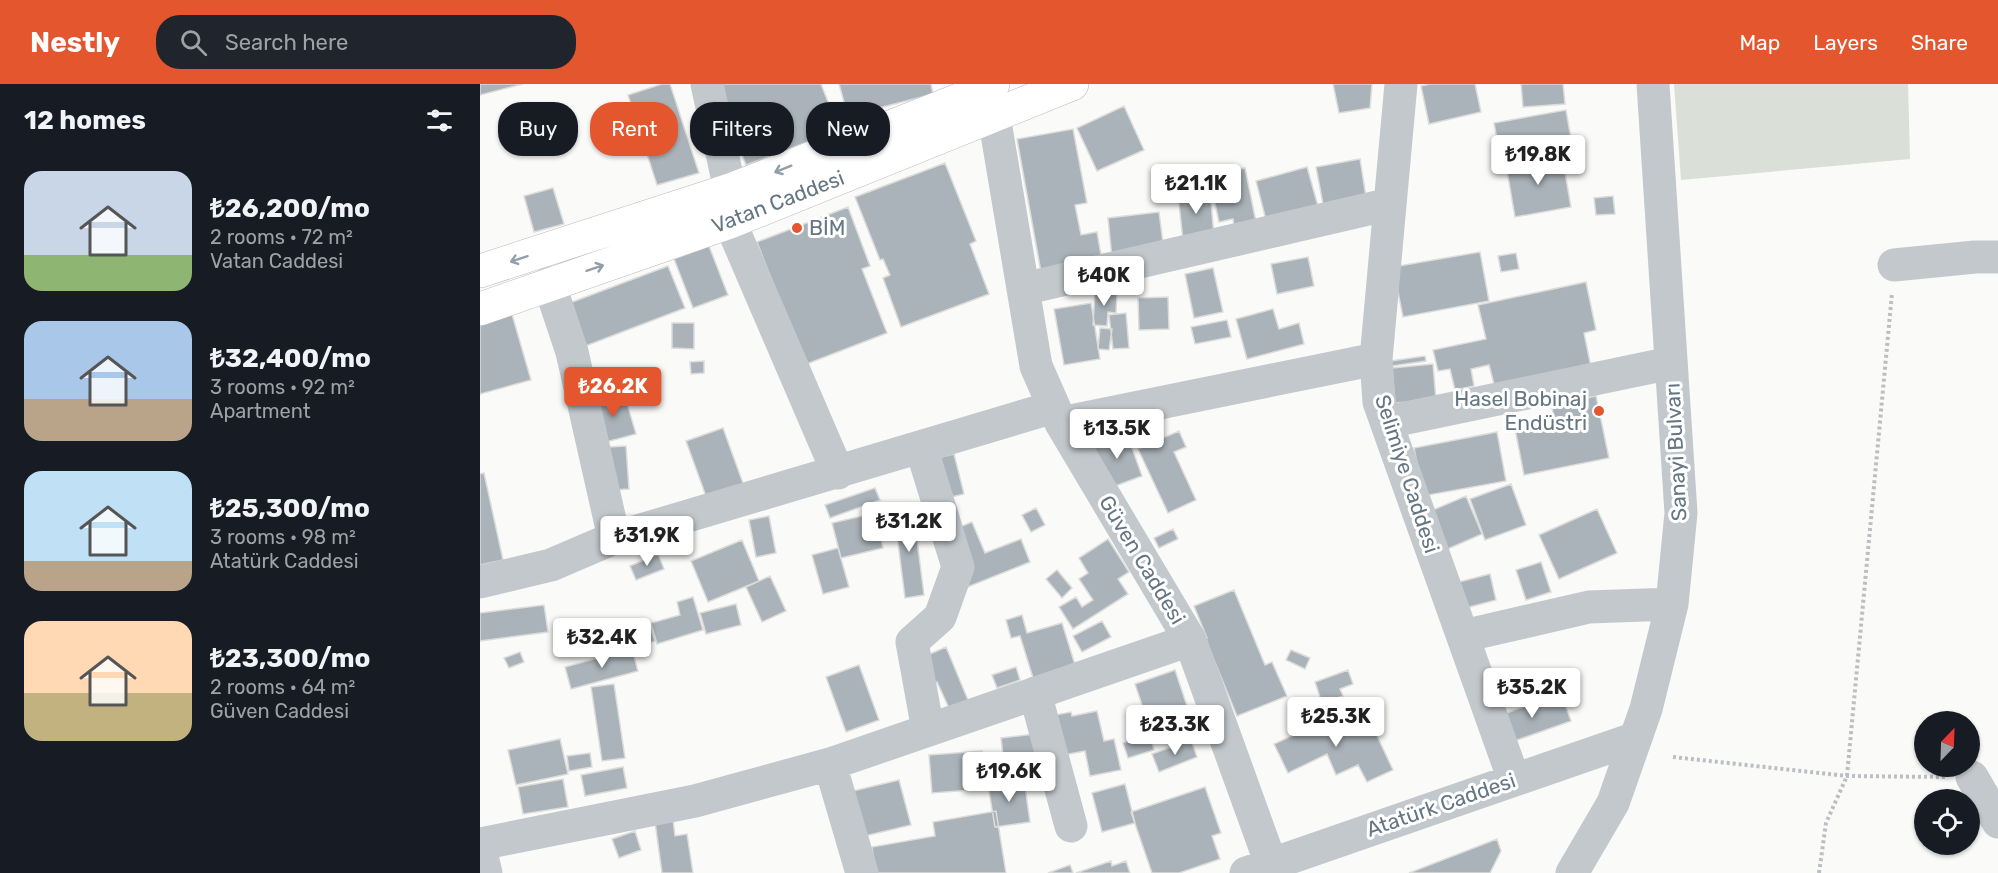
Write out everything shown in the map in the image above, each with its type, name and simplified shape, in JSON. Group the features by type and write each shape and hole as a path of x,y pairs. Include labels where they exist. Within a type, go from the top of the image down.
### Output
{"main road":[{"name":"Vatan Caddesi","path":"480,309 730,222 993,100 1072,84"},
{"name":"Vatan Caddesi","path":"480,271 730,190 969,96 993,100"}],"street":[{"path":"707,84 730,190"},
{"name":"Selimiye Caddesi","path":"1401,84 1376,359 1379,402 1514,780"},
{"name":"Sanayi Bulvarı","path":"1572,873 1613,803 1646,709 1672,604 1681,513 1653,84"},
{"name":"Güven Caddesi","path":"993,100 1036,366 1057,415 1190,640 1259,869"},
{"path":"1023,289 1390,204"},
{"path":"730,222 838,473"},
{"path":"1894,266 1976,256 1998,257"},
{"path":"549,284 572,352 614,538"},
{"path":"480,582 551,566 614,538 921,447 1057,415 1376,359"},
{"path":"1387,422 1671,363"},
{"path":"921,447 958,567 940,617 912,642 928,730"},
{"path":"1463,636 1589,607 1672,604"},
{"path":"480,844 695,801 830,764 1190,640"},
{"path":"1035,693 1071,826"},
{"name":"Atatürk Caddesi","path":"1259,869 1636,738"},
{"path":"830,764 862,873"},
{"path":"1972,777 1998,822"},
{"path":"480,848 486,873"}],"path":[{"path":"1819,873 1826,823 1846,776 1894,266"},
{"path":"1673,757 1846,776 1914,777"}],"shaded area":[{"path":"1674,84 1908,84 1910,159 1681,180"}],"building":[{"path":"480,84 523,84 480,95"},
{"path":"662,84 670,84 676,102 630,102 628,95"},
{"path":"714,84 821,84 828,102 806,102 806,142 794,147 794,102 721,102"},
{"path":"839,84 931,84 933,94 890,105 890,102 844,102"},
{"path":"1333,84 1372,84 1370,108 1339,113"},
{"path":"1475,84 1481,112 1429,124 1421,86"},
{"path":"1521,84 1563,84 1565,104 1523,107"},
{"path":"1124,106 1144,150 1097,171 1077,128"},
{"path":"678,109 690,145 690,156 693,156 699,173 657,185 648,156 678,156"},
{"path":"1566,110 1573,150 1501,163 1494,123"},
{"path":"1073,129 1087,203 1075,205 1081,235 1097,232 1102,261 1041,272 1017,139"},
{"path":"1562,155 1571,207 1515,217 1506,165"},
{"path":"742,156 770,156 746,165"},
{"path":"1360,159 1366,197 1323,204 1316,167"},
{"path":"945,163 976,241 970,244 989,294 901,327 883,278 890,275 883,259 880,260 855,197"},
{"path":"1307,167 1318,206 1266,220 1256,181"},
{"path":"1245,168 1256,222 1234,226 1233,219 1219,222 1209,175"},
{"path":"553,188 564,224 534,232 524,196"},
{"path":"1210,191 1214,236 1183,240 1178,195"},
{"path":"1613,196 1615,214 1596,215 1594,198"},
{"path":"848,207 870,266 862,269 887,333 804,365 757,242"},
{"path":"1159,212 1164,251 1112,258 1108,218"},
{"path":"709,246 728,295 693,308 674,259"},
{"path":"1480,252 1489,301 1403,317 1393,267"},
{"path":"1516,253 1519,269 1501,272 1498,256"},
{"path":"1308,257 1314,286 1277,294 1271,264"},
{"path":"668,266 685,308 575,350 559,307"},
{"path":"1213,268 1223,312 1194,318 1185,274"},
{"path":"1586,282 1596,330 1584,333 1591,367 1495,388 1489,365 1471,369 1474,386 1455,390 1450,369 1438,371 1433,350 1486,339 1478,305"},
{"path":"1095,291 1117,293 1116,313 1108,312 1107,326 1093,325"},
{"path":"1168,297 1169,329 1139,330 1138,298"},
{"path":"1091,303 1100,359 1064,365 1054,309"},
{"path":"1273,309 1279,329 1299,323 1304,344 1247,359 1236,319"},
{"path":"511,311 531,380 480,394 480,320"},
{"path":"1126,313 1129,348 1113,349 1109,315"},
{"path":"1227,320 1231,337 1195,344 1191,327"},
{"path":"672,323 694,323 694,349 672,348"},
{"path":"1100,328 1112,329 1109,350 1098,349"},
{"path":"1425,356 1426,361 1392,366 1391,361"},
{"path":"704,361 704,373 691,374 690,362"},
{"path":"1433,364 1436,400 1395,403 1392,368"},
{"path":"624,393 636,434 602,443 591,402"},
{"path":"1596,396 1609,458 1524,475 1514,424 1553,416 1552,405"},
{"path":"723,428 744,486 707,499 686,441"},
{"path":"1179,431 1186,447 1174,452 1196,500 1168,513 1138,449"},
{"path":"1497,432 1506,481 1423,496 1414,448"},
{"path":"1127,434 1142,476 1115,486 1086,449"},
{"path":"626,446 629,489 612,490 609,447"},
{"path":"954,454 964,494 930,502 920,462"},
{"path":"484,473 503,560 480,565 480,474"},
{"path":"1511,484 1526,525 1485,540 1470,499"},
{"path":"875,488 880,500 830,518 825,505"},
{"path":"1466,496 1482,534 1443,551 1426,513"},
{"path":"913,508 924,595 905,598 894,511"},
{"path":"1036,508 1045,525 1031,532 1022,515"},
{"path":"1597,509 1617,553 1559,579 1539,535"},
{"path":"875,513 883,548 841,558 832,523"},
{"path":"769,516 776,553 756,557 749,520"},
{"path":"972,522 985,553 1021,539 1030,562 965,588 933,538"},
{"path":"1173,529 1178,539 1159,548 1154,538"},
{"path":"1108,539 1129,572 1118,579 1128,594 1073,629 1059,607 1076,597 1082,607 1093,600 1079,579 1088,573 1079,558"},
{"path":"742,540 759,581 708,602 691,561"},
{"path":"838,548 849,587 823,594 812,555"},
{"path":"658,554 664,569 636,580 630,566"},
{"path":"1541,562 1551,592 1526,600 1516,570"},
{"path":"1057,570 1072,588 1062,598 1046,579"},
{"path":"1490,574 1496,600 1462,609 1455,583"},
{"path":"770,576 786,611 762,622 746,587"},
{"path":"1234,590 1265,665 1272,662 1287,696 1237,716 1194,606"},
{"path":"693,597 703,630 657,644 651,623 680,615 677,602"},
{"path":"736,604 741,625 706,634 700,613"},
{"path":"544,605 548,632 480,641 480,613"},
{"path":"1022,615 1027,633 1062,623 1076,668 1034,681 1020,636 1011,638 1006,620"},
{"path":"1102,621 1111,637 1082,652 1073,636"},
{"path":"649,624 655,641 640,646 634,630"},
{"path":"946,647 968,700 949,708 937,682 934,683 923,657"},
{"path":"632,649 638,671 571,689 565,667"},
{"path":"1291,650 1310,658 1305,669 1286,660"},
{"path":"520,652 524,662 509,668 504,658"},
{"path":"859,665 879,720 846,732 826,677"},
{"path":"1016,667 1020,680 997,688 992,675"},
{"path":"1175,670 1187,706 1147,720 1135,684"},
{"path":"1348,670 1353,684 1340,689 1343,696 1322,703 1315,682"},
{"path":"1509,679 1514,693 1498,698 1493,685"},
{"path":"614,684 625,758 602,761 591,687"},
{"path":"1561,693 1571,721 1503,745 1493,718"},
{"path":"1097,711 1104,741 1114,739 1121,770 1090,776 1085,751 1064,755 1055,715 1071,712 1072,716"},
{"path":"1346,711 1356,732 1372,725 1393,770 1367,782 1358,765 1336,775 1327,754 1288,773 1274,744"},
{"path":"1043,733 1048,772 1000,778 998,756 1003,755 1001,738"},
{"path":"1150,735 1154,750 1128,758 1123,743"},
{"path":"560,739 568,774 516,785 508,750"},
{"path":"1191,740 1197,757 1159,772 1152,754"},
{"path":"982,751 985,789 932,793 929,755"},
{"path":"590,753 592,767 569,771 567,756"},
{"path":"623,767 627,788 585,796 581,775"},
{"path":"563,779 568,807 523,814 518,787"},
{"path":"1024,779 1030,822 995,827 988,785"},
{"path":"899,780 911,825 852,839 853,791"},
{"path":"1125,784 1135,823 1102,832 1092,793"},
{"path":"1205,787 1221,833 1212,836 1220,859 1179,873 1152,873 1131,812"},
{"path":"996,811 1006,873 876,873 872,847 935,836 933,822"},
{"path":"673,819 675,836 687,834 693,873 662,873 655,822"},
{"path":"635,831 641,850 619,858 612,839"},
{"path":"1497,839 1501,851 1490,873 1409,873"},
{"path":"1111,861 1112,866 1126,861 1130,873 1076,873"},
{"path":"1070,865 1073,873 1048,873"}],"place":[{"name":"BİM","path":"797,228"},
{"name":"Hasel Bobinaj Endüstri","path":"1599,411"}]}
